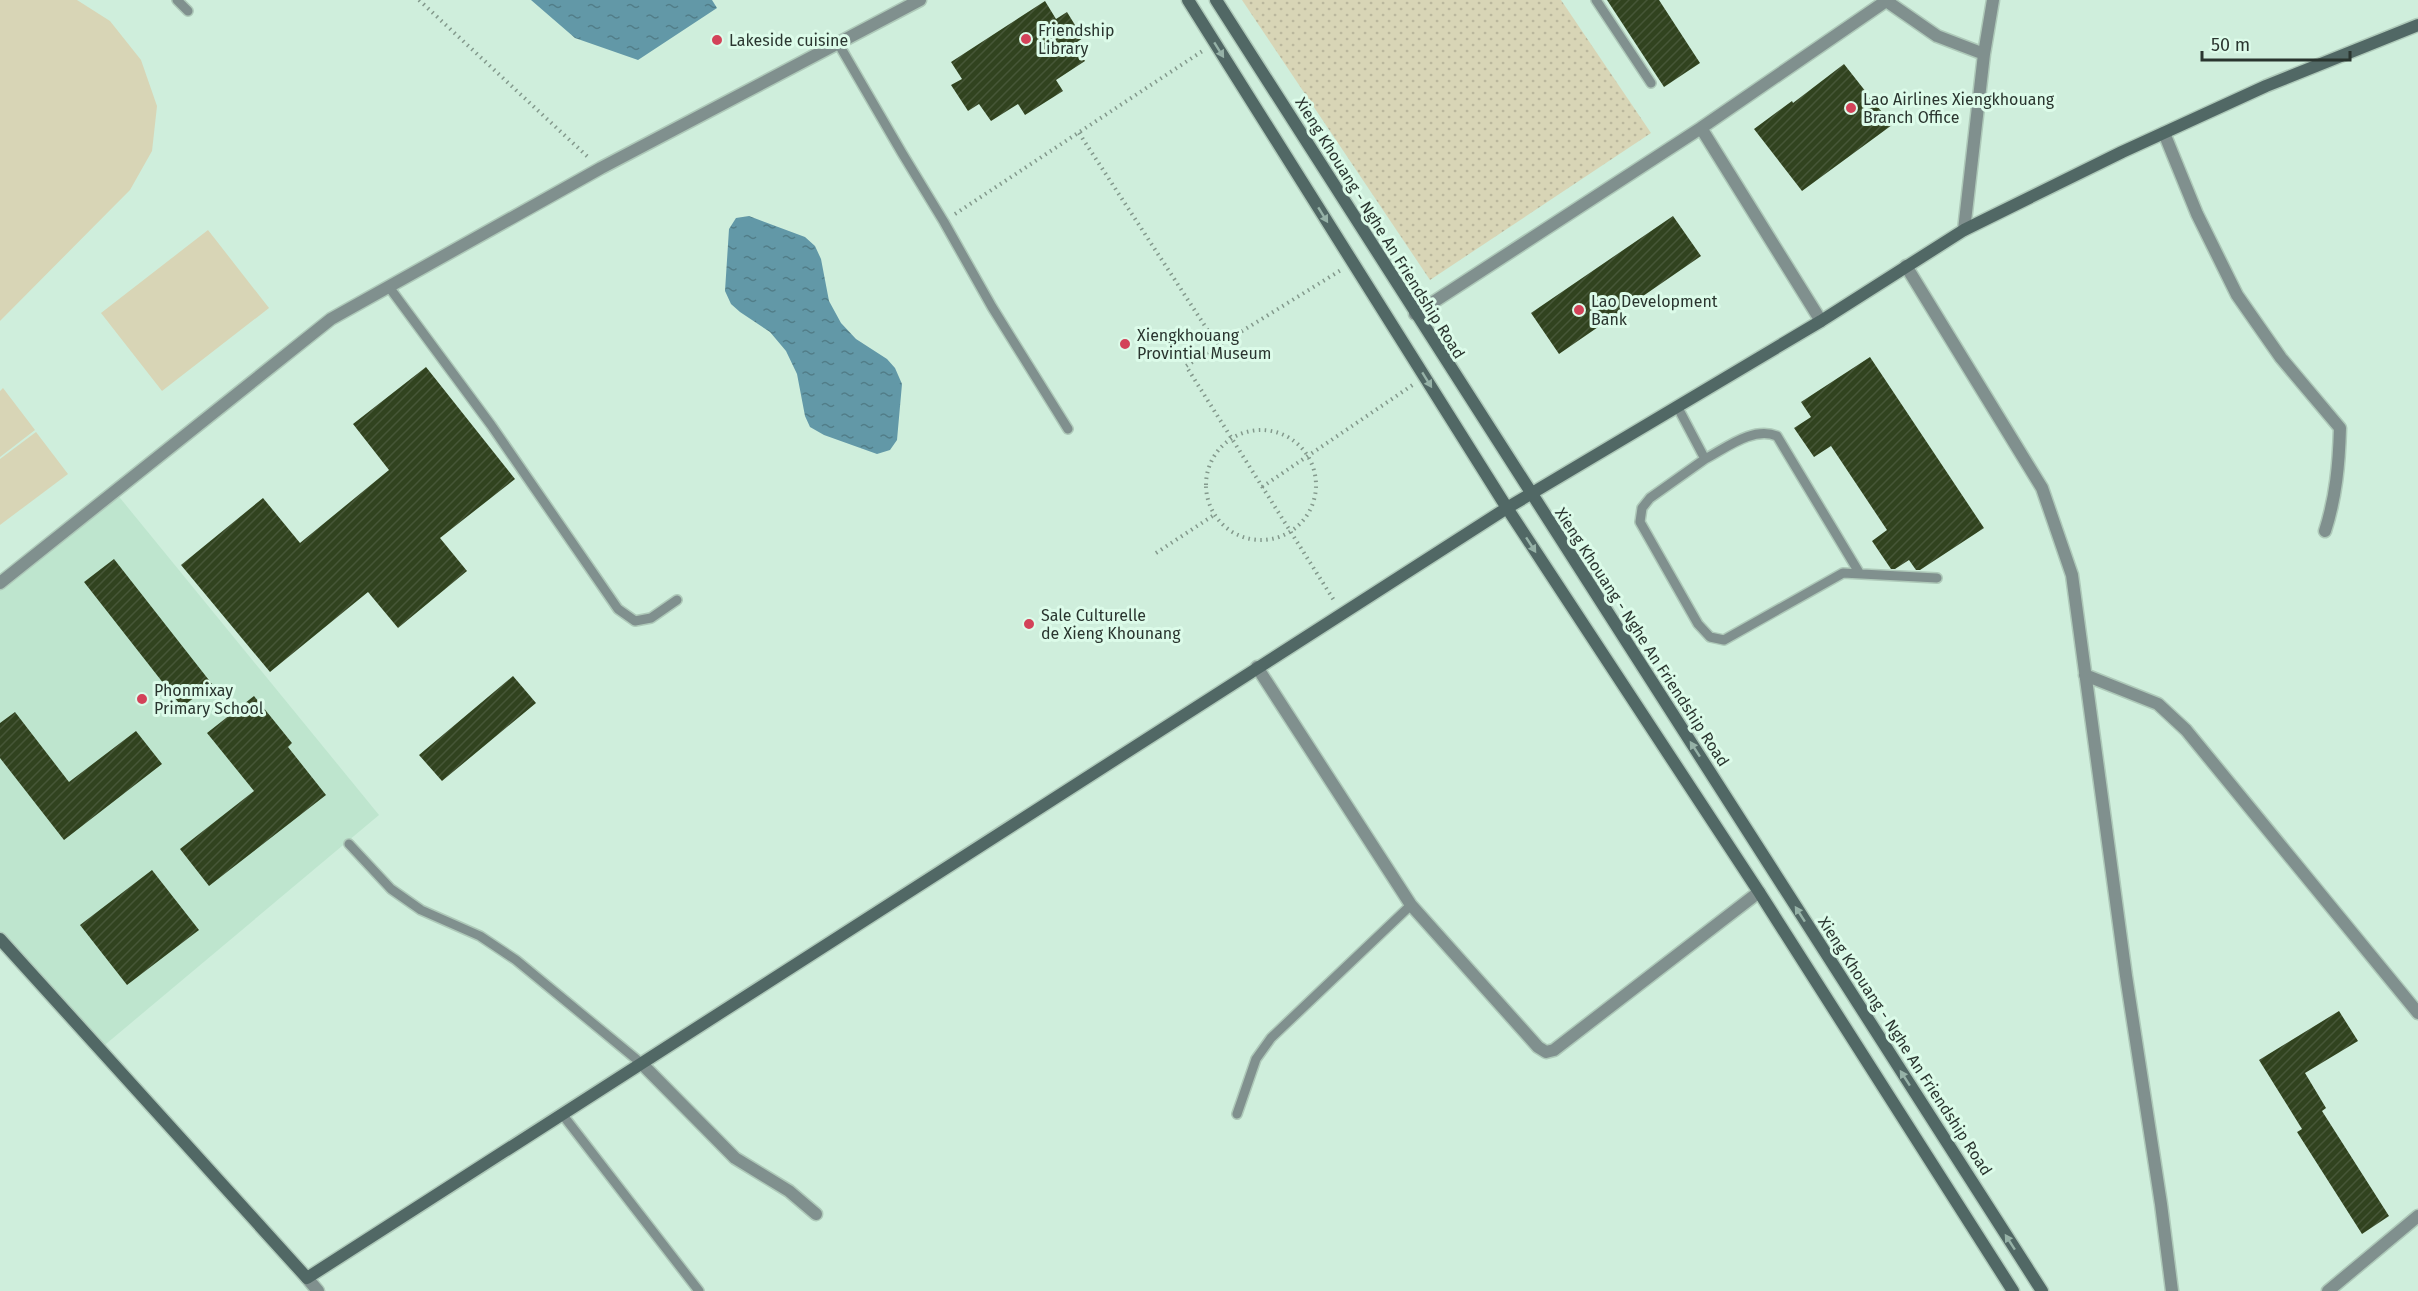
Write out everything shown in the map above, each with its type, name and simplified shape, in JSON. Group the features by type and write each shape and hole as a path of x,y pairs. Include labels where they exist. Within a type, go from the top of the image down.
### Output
{"street":[{"path":"0,583 331,319 601,168 920,0"},
{"path":"1188,0 1507,508 1759,892 2013,1291"},
{"name":"Xieng Khouang - Nghe An Friendship Road","path":"1216,0 2042,1291"},
{"path":"1964,230 1984,54 1993,0"},
{"path":"1415,314 1701,128 1886,1 1937,36 1984,54"},
{"path":"307,1278 1507,508 1821,321 1964,230 2266,86 2418,25"},
{"path":"1701,128 1821,321"},
{"path":"2164,133 2197,214 2237,295 2281,358 2340,428 2339,460 2333,506 2325,531"},
{"path":"1906,266 2042,488 2072,575 2126,976 2172,1291"},
{"path":"1257,667 1411,905 1538,1047 1546,1052 1554,1050 1759,892"},
{"path":"2085,675 2158,704 2186,730 2418,1013"},
{"path":"0,939 318,1291"},
{"path":"641,1063 735,1158 789,1191 816,1214"},
{"path":"2328,1291 2418,1216"}],"lane":[{"path":"177,0 188,11"},
{"path":"1596,0 1651,83"},
{"path":"838,43 992,307 1068,429"},
{"path":"389,287 491,425 618,609 635,621 651,618 677,600"},
{"path":"1677,406 1705,459"},
{"path":"1860,574 1777,436 1766,431 1754,434 1705,459 1650,498 1642,508 1640,522 1698,624 1710,637 1725,640 1843,573 1860,574 1937,578"},
{"path":"349,844 391,889 421,910 480,936 507,954 641,1063"},
{"path":"1237,1114 1256,1059 1271,1038 1411,905"},
{"path":"562,1114 699,1291"}],"path":[{"path":"419,0 601,168"},
{"path":"944,222 1215,43"},
{"path":"1079,133 1218,346"},
{"path":"1342,613 1186,366 1353,263"},
{"path":"1262,487 1425,377"},
{"path":"1264,431 1281,434 1296,443 1307,456 1314,472 1316,489 1312,506 1303,521 1290,532 1275,539 1257,540 1240,537 1226,528 1214,515 1207,499 1205,481 1209,465 1218,450 1231,439 1247,432 1264,431"},
{"path":"1156,553 1214,515"}],"shaded area":[{"path":"0,0 77,0 110,21 141,60 157,106 152,151 130,190 0,321"},
{"path":"1242,0 1561,0 1651,133 1430,280"},
{"path":"208,230 269,308 162,391 101,313"},
{"path":"3,388 35,430 0,457 0,391"},
{"path":"36,432 68,474 0,525 0,459"},
{"name":"Phonmixay Primary School","path":"116,493 379,815 100,1049 0,939 0,583"}],"water":[{"path":"531,0 712,0 717,8 638,60 575,38"},
{"path":"749,216 805,237 815,246 821,259 829,301 841,323 856,339 887,359 895,368 902,384 897,440 890,450 877,454 824,435 810,427 805,416 797,374 786,351 770,332 731,304 725,291 729,229 736,218"}],"building":[{"path":"1607,0 1659,0 1700,63 1664,87"},
{"path":"1045,1 1056,19 1067,12 1083,38 1074,44 1085,61 1056,80 1063,91 1025,115 1018,104 991,121 979,104 968,111 951,85 962,79 951,62"},
{"path":"1844,64 1892,125 1802,191 1754,129"},
{"path":"1673,216 1701,256 1559,354 1531,313"},
{"path":"1870,357 1984,528 1920,570 1916,570 1909,560 1891,569 1872,541 1887,530 1831,446 1814,457 1794,428 1811,417 1801,402"},
{"path":"426,367 515,479 440,538 467,571 398,628 368,592 270,672 181,565 263,498 300,543 389,470 353,424"},
{"path":"114,559 212,684 182,707 84,582"},
{"path":"513,676 536,703 442,781 419,755"},
{"path":"254,696 292,743 288,747 326,795 209,886 180,849 254,791 207,733"},
{"path":"15,712 69,782 136,731 162,764 64,840 0,758 0,723"},
{"path":"152,870 199,930 127,985 80,925"},
{"path":"2339,1011 2358,1041 2305,1073 2326,1108 2322,1111 2389,1216 2362,1234 2297,1132 2302,1129 2259,1060"}],"place":[{"name":"Friendship Library","path":"1026,39"},
{"name":"Lakeside cuisine","path":"717,40"},
{"name":"Lao Airlines Xiengkhouang Branch Office","path":"1851,108"},
{"name":"Lao Development Bank","path":"1579,310"},
{"name":"Xiengkhouang Provintial Museum","path":"1125,344"},
{"name":"Sale Culturelle de Xieng Khounang","path":"1029,624"},
{"name":"Phonmixay Primary School","path":"142,699"}]}
